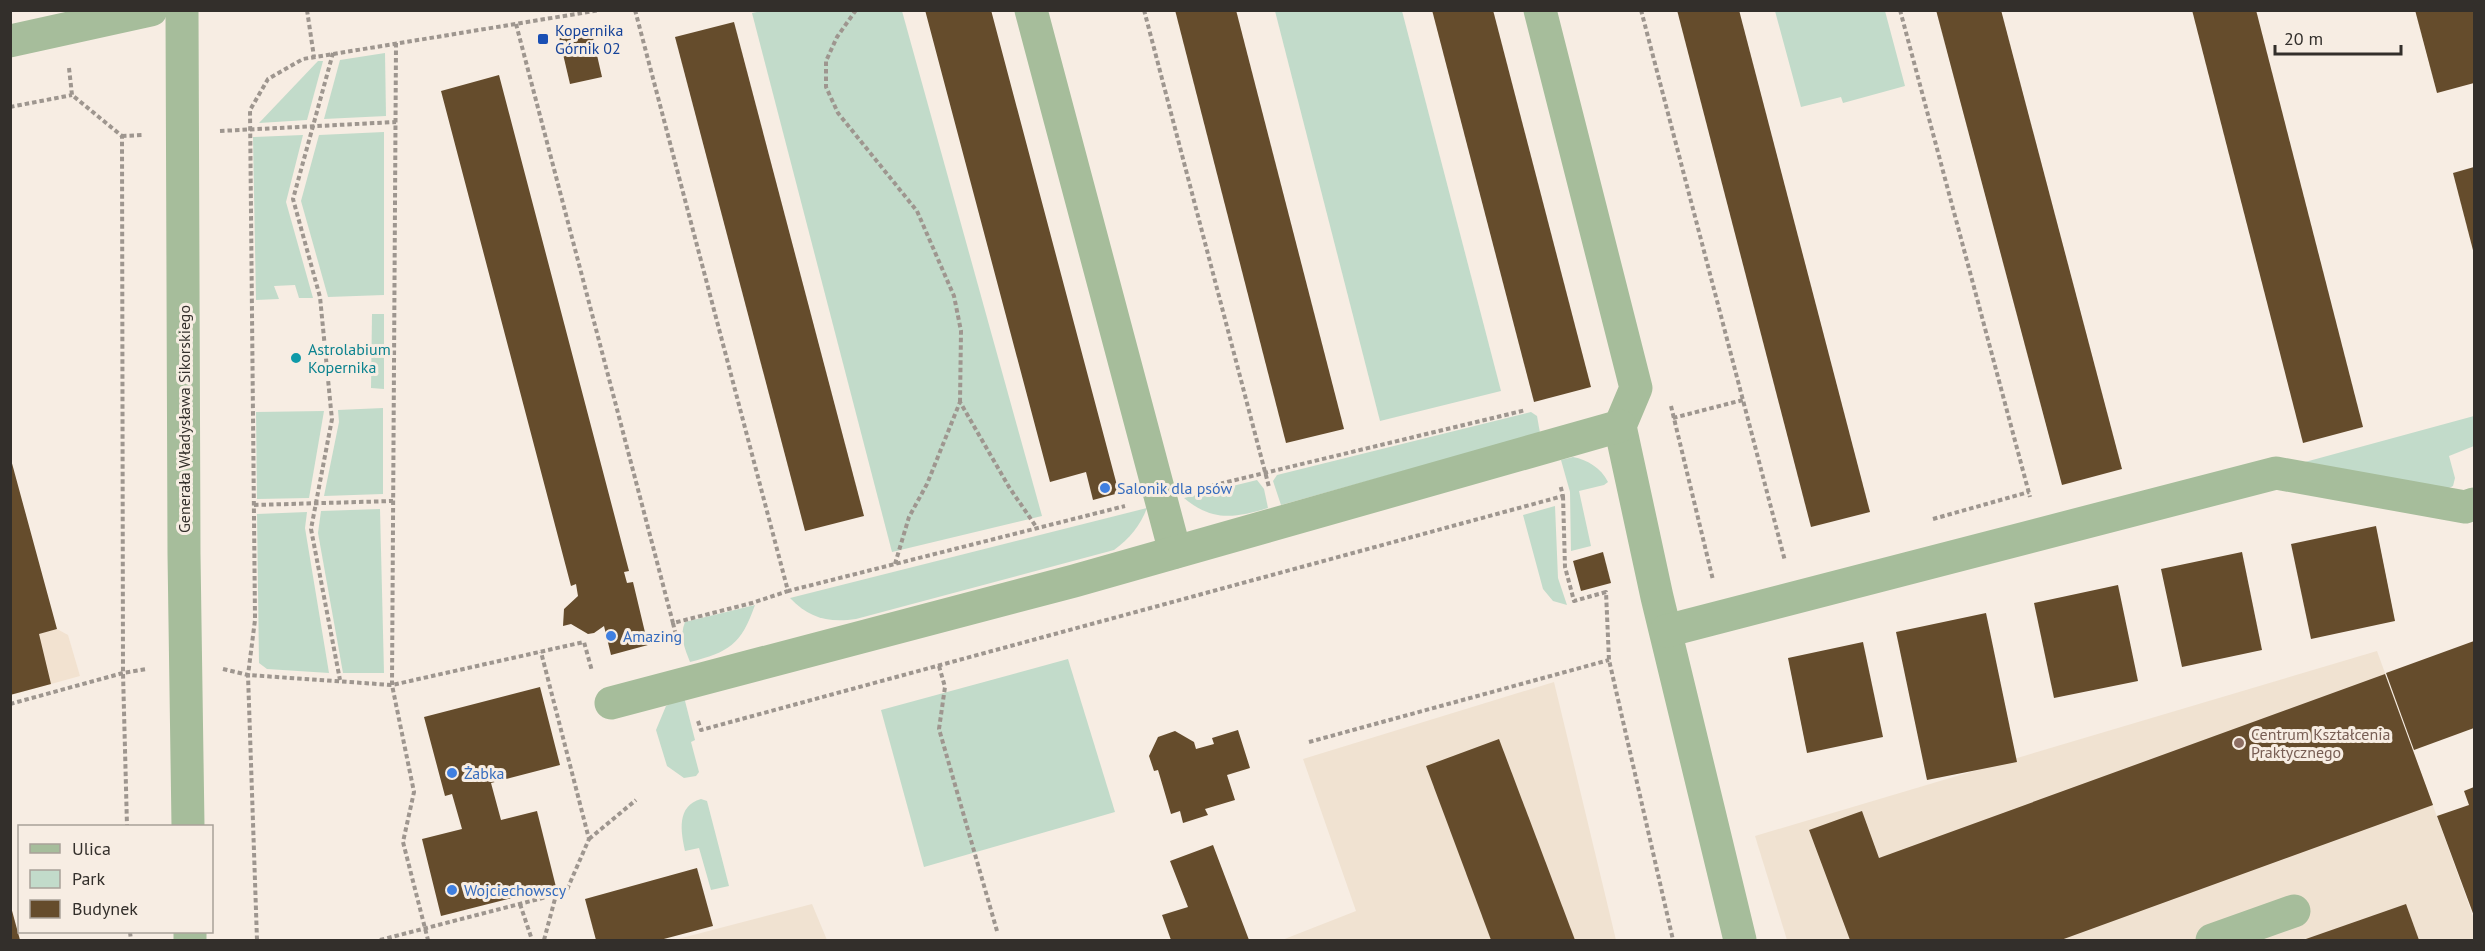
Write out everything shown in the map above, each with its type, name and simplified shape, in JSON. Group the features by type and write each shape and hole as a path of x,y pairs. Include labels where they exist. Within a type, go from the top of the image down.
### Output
{"street":[{"path":"10,40 151,10"},
{"name":"Generała Władysława Sikorskiego","path":"182,10 184,554 188,825"},
{"path":"1031,10 1175,552"},
{"path":"1540,10 1636,388 1620,426 1666,631 1740,940"},
{"path":"611,703 1074,581 1620,426"},
{"path":"1666,631 2276,473 2465,507 2475,504"},
{"path":"2212,940 2294,911"}],"path":[{"path":"307,10 314,57"},
{"path":"257,940 248,675 255,620 250,110 268,79 303,58 600,10"},
{"path":"635,10 788,591"},
{"path":"856,10 837,37 826,61 826,87 838,112 917,211 954,296 961,331 960,402 927,484 909,517 895,564"},
{"path":"1144,10 1278,523"},
{"path":"1641,10 1794,599"},
{"path":"1900,10 2040,535"},
{"path":"516,24 680,650"},
{"path":"396,43 392,686 414,792 402,842 428,940"},
{"path":"333,53 293,199 320,297 332,419 311,529 339,680"},
{"path":"70,82 72,95 122,136 141,135"},
{"path":"10,107 72,95"},
{"path":"232,130 396,122"},
{"path":"122,136 123,673 127,825"},
{"path":"1636,388 1666,389 1714,585"},
{"path":"1673,418 1743,400"},
{"path":"960,402 1009,487 1037,528"},
{"path":"673,622 1037,528 1530,409"},
{"path":"1563,496 1565,567 1574,601 1606,592 1609,660 1673,940"},
{"path":"254,506 393,501"},
{"path":"221,668 248,675 339,680 392,686 584,642 593,672"},
{"path":"540,652 589,839"},
{"path":"1309,742 1609,660"},
{"path":"939,666 945,687 939,729 997,931"},
{"path":"10,704 123,673 146,669"},
{"path":"380,940 566,892 589,839 636,800"},
{"path":"544,940 556,895"},
{"path":"520,904 532,940"}],"shaded area":[{"path":"57,629 68,635 80,676 11,695 11,641"},
{"name":"Centrum Kształcenia Praktycznego","path":"2377,651 2474,919 2474,940 1787,940 1755,836"},
{"path":"1554,682 1616,940 1282,940 1356,911 1303,759"},
{"path":"812,904 827,940 674,940"}],"green space":[{"path":"767,10 902,11 1042,516 892,552 752,13"},
{"path":"1275,11 1402,11 1501,391 1380,421"},
{"path":"1775,11 1885,11 1905,86 1843,103 1841,97 1801,107"},
{"path":"385,53 386,116 324,119 340,60"},
{"path":"318,61 323,61 307,120 259,123"},
{"path":"384,132 384,295 328,297 301,201 319,135"},
{"path":"303,135 286,202 313,298 299,298 295,285 274,286 279,299 256,300 253,137"},
{"path":"372,314 384,314 384,389 371,388"},
{"path":"383,408 383,494 324,496 339,422 338,410"},
{"path":"324,411 309,498 257,499 256,412"},
{"path":"1531,412 1537,416 1540,433 1281,505 1273,481 1277,475"},
{"path":"2474,416 2474,446 2449,456 2455,478 2453,486 2447,489 2305,462"},
{"path":"1573,457 1594,465 1608,482 1579,491 1591,546 1571,551 1570,492 1561,460"},
{"path":"1257,480 1264,489 1268,508 1245,514 1224,516 1214,514 1195,506 1184,498"},
{"path":"1555,506 1558,578 1567,605 1553,601 1543,589 1523,515"},
{"path":"1147,508 1134,531 1114,550 856,619 820,618 804,610 790,598"},
{"path":"380,509 384,673 343,673 318,533 321,511"},
{"path":"307,512 305,528 329,673 267,669 259,663 257,514"},
{"path":"755,605 750,619 732,645 715,654 690,662 683,637 685,622"},
{"path":"1068,659 1115,812 924,867 881,710"},
{"path":"684,697 695,740 691,742 699,772 696,776 684,778 667,766 656,730 666,706"},
{"path":"701,799 707,801 729,886 711,890 699,848 685,851 682,836 682,820 687,807"}],"building":[{"path":"925,10 991,10 1119,493 1093,500 1086,472 1050,482"},
{"path":"1175,10 1236,10 1344,429 1286,443"},
{"path":"1432,10 1493,10 1591,387 1534,402"},
{"path":"1677,10 1739,10 1870,512 1811,527"},
{"path":"1936,10 2001,10 2122,469 2062,485"},
{"path":"2192,10 2256,10 2363,427 2303,443"},
{"path":"2415,10 2474,10 2474,83 2437,93"},
{"path":"734,22 864,516 805,531 675,37"},
{"path":"591,29 602,77 570,84 559,37"},
{"path":"499,75 629,571 624,572 627,583 633,582 648,645 611,655 604,626 588,634 571,624 563,626 564,609 578,596 576,584 571,586 441,91"},
{"path":"2474,167 2474,254 2453,173"},
{"path":"10,456 57,629 39,634 51,684 10,695"},
{"path":"2376,526 2395,621 2311,639 2291,544"},
{"path":"1603,552 1611,583 1581,591 1573,561"},
{"path":"2242,552 2262,650 2182,667 2161,569"},
{"path":"2118,585 2138,681 2054,698 2034,603"},
{"path":"1986,613 2017,762 1927,780 1896,632"},
{"path":"2474,641 2474,728 2414,750 2386,673"},
{"path":"1863,642 1883,737 1807,753 1788,658"},
{"path":"2385,674 2433,805 2061,940 1850,940 1809,830 1862,811 1879,858"},
{"path":"540,687 560,765 491,783 501,820 537,811 556,887 441,916 422,839 462,829 452,794 445,796 424,717"},
{"path":"1238,730 1250,768 1227,775 1235,800 1205,809 1208,815 1183,823 1180,811 1171,814 1158,770 1154,771 1149,756 1158,737 1175,731 1194,742 1196,749 1214,744 1212,738"},
{"path":"1499,739 1575,940 1491,940 1426,766"},
{"path":"2474,787 2474,916 2437,816 2469,805 2464,791"},
{"path":"1213,845 1249,940 1171,940 1162,915 1188,907 1170,861"},
{"path":"697,868 713,926 660,940 596,940 585,899"},
{"path":"2406,904 2419,940 2303,940"},
{"path":"10,907 11,907 20,940 10,940"}],"place":[{"name":"Kopernika Górnik 02","path":"543,39"},
{"name":"Astrolabium Kopernika","path":"296,358"},
{"name":"Salonik dla psów","path":"1105,488"},
{"name":"Amazing","path":"611,636"},
{"name":"Centrum Kształcenia Praktycznego","path":"2239,743"},
{"name":"Żabka","path":"452,773"},
{"name":"Wojciechowscy","path":"452,890"}]}
